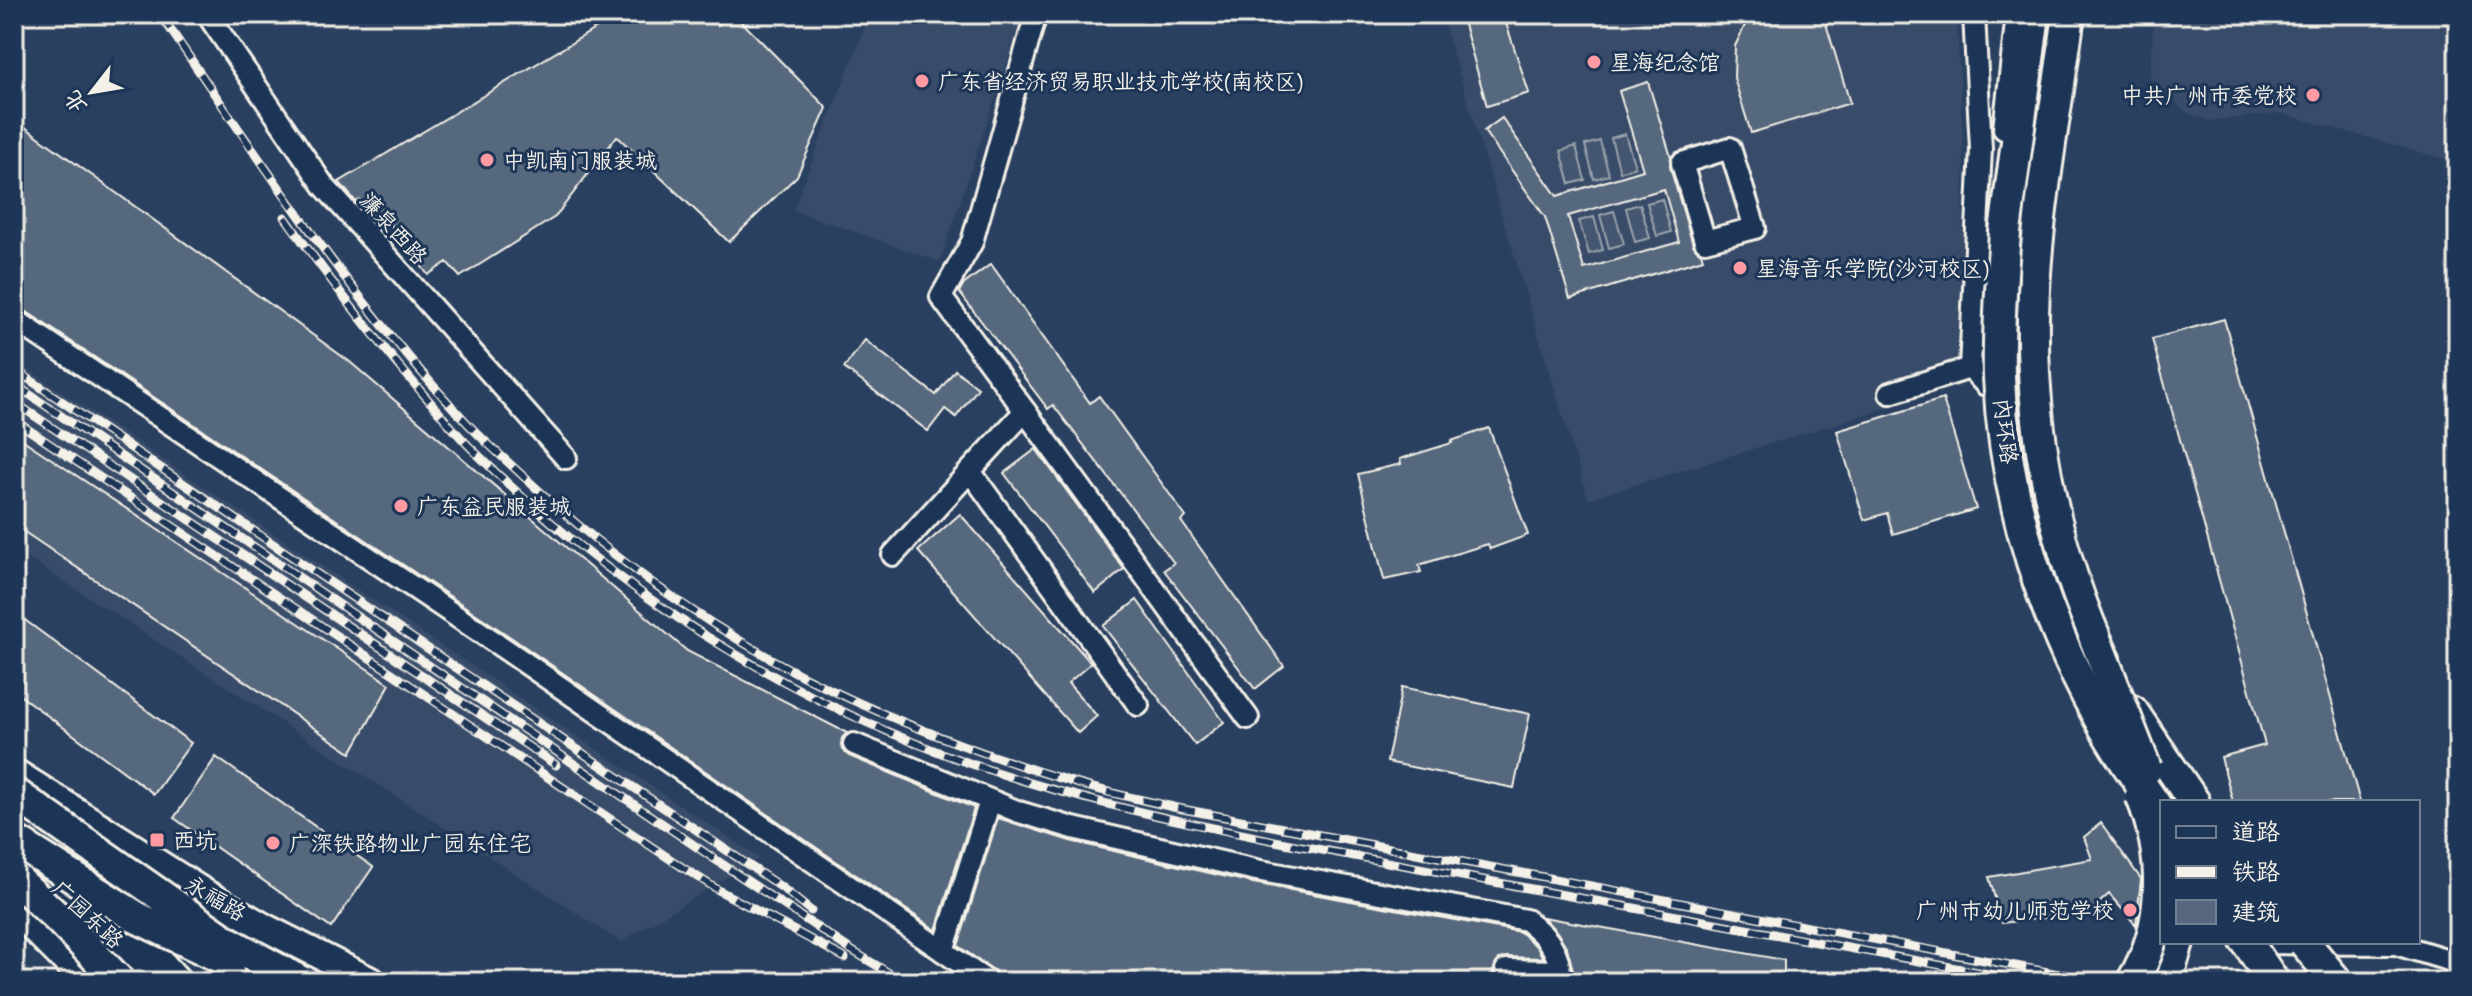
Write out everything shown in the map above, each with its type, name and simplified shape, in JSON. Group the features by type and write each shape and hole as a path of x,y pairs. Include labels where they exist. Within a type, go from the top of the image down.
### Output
{"highway":[{"name":"内环路","path":"2034,14 2005,232 1999,344 2002,414 2017,503 2036,574 2076,672 2110,737 2160,811"},
{"name":"内环路","path":"2069,14 2036,276 2033,364 2041,446 2058,532 2094,636 2136,718 2193,800"},
{"path":"2094,636 2160,809"},
{"path":"2110,737 2147,811 2156,839 2160,869 2155,925 2132,982"},
{"path":"14,793 214,933 301,982"},
{"path":"14,820 95,892 176,982"},
{"path":"14,840 136,917 276,982"},
{"path":"14,877 120,982"},
{"path":"14,899 135,982"},
{"path":"2166,982 2177,944"},
{"path":"2241,944 2274,982"},
{"path":"2306,944 2337,982"}],"main road":[{"name":"永福路","path":"14,772 205,893 264,927 373,982"},
{"name":"广园东路","path":"14,850 63,889 158,982"},
{"path":"23,920 87,982"},
{"path":"23,920 143,982"}],"street":[{"name":"濂泉西路","path":"207,14 324,186 566,458"},
{"path":"1036,14 972,242 941,297 1248,718"},
{"path":"1974,14 1981,149 1970,368 1986,385"},
{"path":"2017,14 1988,273 1986,385 2003,493 2042,617 2095,723 2165,800"},
{"path":"1730,148 1755,228 1705,241 1682,163 1730,148"},
{"path":"14,319 518,658 988,982"},
{"path":"1890,393 1970,368"},
{"path":"893,555 1025,411"},
{"path":"970,471 1138,705"},
{"path":"854,744 990,801 1073,828 1256,870 1526,920 1543,933 1554,949 1560,977 1506,970"},
{"path":"943,951 990,801"},
{"path":"2394,944 2458,963"}],"shaded area":[{"name":"广东省经济贸易职业技术学校(南校区)","path":"870,14 1023,14 940,262 793,210"},
{"name":"星海音乐学院(沙河校区)","path":"1441,14 1954,14 1957,21 1964,166 1960,386 1588,499"},
{"name":"中共广州市委党校","path":"2160,14 2458,14 2458,163 2280,113 2209,121 2186,112 2150,78 2153,27"},
{"path":"1625,134 1635,167 1620,172 1611,138"},
{"path":"1600,141 1609,175 1594,179 1585,145"},
{"path":"1576,146 1585,180 1570,184 1561,151"},
{"path":"1662,199 1671,232 1657,236 1647,203"},
{"path":"1640,204 1650,238 1635,242 1626,208"},
{"path":"1614,211 1624,244 1609,248 1600,215"},
{"path":"1594,217 1603,250 1589,254 1579,221"},
{"path":"14,360 759,858 621,942 14,549"}],"building":[{"name":"中凯南门服装城","path":"620,14 709,14 718,25 734,14 827,108 797,176 729,242 617,136 555,217 460,277 447,262 428,275 388,221 379,227 360,200 356,202 339,182"},
{"path":"1461,14 1503,14 1529,93 1487,106"},
{"path":"1754,14 1823,14 1850,103 1751,133 1734,78 1735,46 1748,19"},
{"path":"1648,82 1693,245 1703,259 1570,299 1545,217 1484,131 1502,118 1557,196 1643,170 1619,91","holes":["1664,189 1679,242 1584,269 1568,216"]},
{"path":"14,119 350,362 687,651 847,733 841,745 849,756 974,808 936,930 512,638 14,306"},
{"path":"991,264 1090,403 1099,396 1186,517 1181,521 1284,666 1255,689 1164,570 1174,563 1053,405 1048,409 959,292 963,285"},
{"path":"2224,319 2359,800 2232,800 2221,757 2265,745 2152,339"},
{"path":"865,340 936,395 955,370 978,388 956,417 945,409 928,431 844,368"},
{"path":"1943,399 1976,509 1893,534 1887,513 1864,520 1837,431"},
{"path":"1489,428 1528,535 1490,549 1488,544 1419,565 1421,572 1384,580 1358,474 1401,464 1400,459"},
{"path":"14,434 390,684 351,753 14,525"},
{"path":"1036,449 1124,569 1095,593 1004,473"},
{"path":"960,514 1091,663 1068,683 1097,716 1078,733 918,551"},
{"path":"1137,600 1224,722 1195,745 1103,626"},
{"path":"14,612 191,743 154,794 14,691"},
{"path":"1402,687 1530,714 1514,788 1387,762"},
{"name":"广深铁路物业广园东住宅","path":"216,757 373,867 331,928 174,818"},
{"path":"998,818 1070,841 1253,883 1520,932 1537,947 1543,958 1499,959 1493,971 1502,982 1003,982 995,971 958,946"},
{"path":"2101,823 2141,879 2136,925 2109,894 2088,913 2002,923 1989,877 2092,859 2084,837"},
{"path":"1543,917 1784,960 1784,980 1572,982 1573,970 1567,948"}],"railway":[{"path":"160,14 345,277 475,432 554,504 654,584 725,632 831,690 930,733 998,758 1093,788 1177,808 2101,982"},
{"path":"285,217 335,286 406,374 461,438 527,501 642,593 704,635 767,673 900,737 1048,788 1209,827 2031,982"},
{"path":"14,369 781,887 811,911"},
{"path":"14,384 713,858 904,982"},
{"path":"14,402 556,765"},
{"path":"14,420 682,867 720,891 845,958"}],"place":[{"name":"星海纪念馆","path":"1594,62"},
{"name":"广东省经济贸易职业技术学校(南校区)","path":"922,81"},
{"name":"中共广州市委党校","path":"2313,95"},
{"name":"中凯南门服装城","path":"487,160"},
{"name":"星海音乐学院(沙河校区)","path":"1740,268"},
{"name":"广东益民服装城","path":"401,506"},
{"name":"西坑","path":"157,840"},
{"name":"广深铁路物业广园东住宅","path":"273,843"},
{"name":"广州市幼儿师范学校","path":"2130,910"}]}
